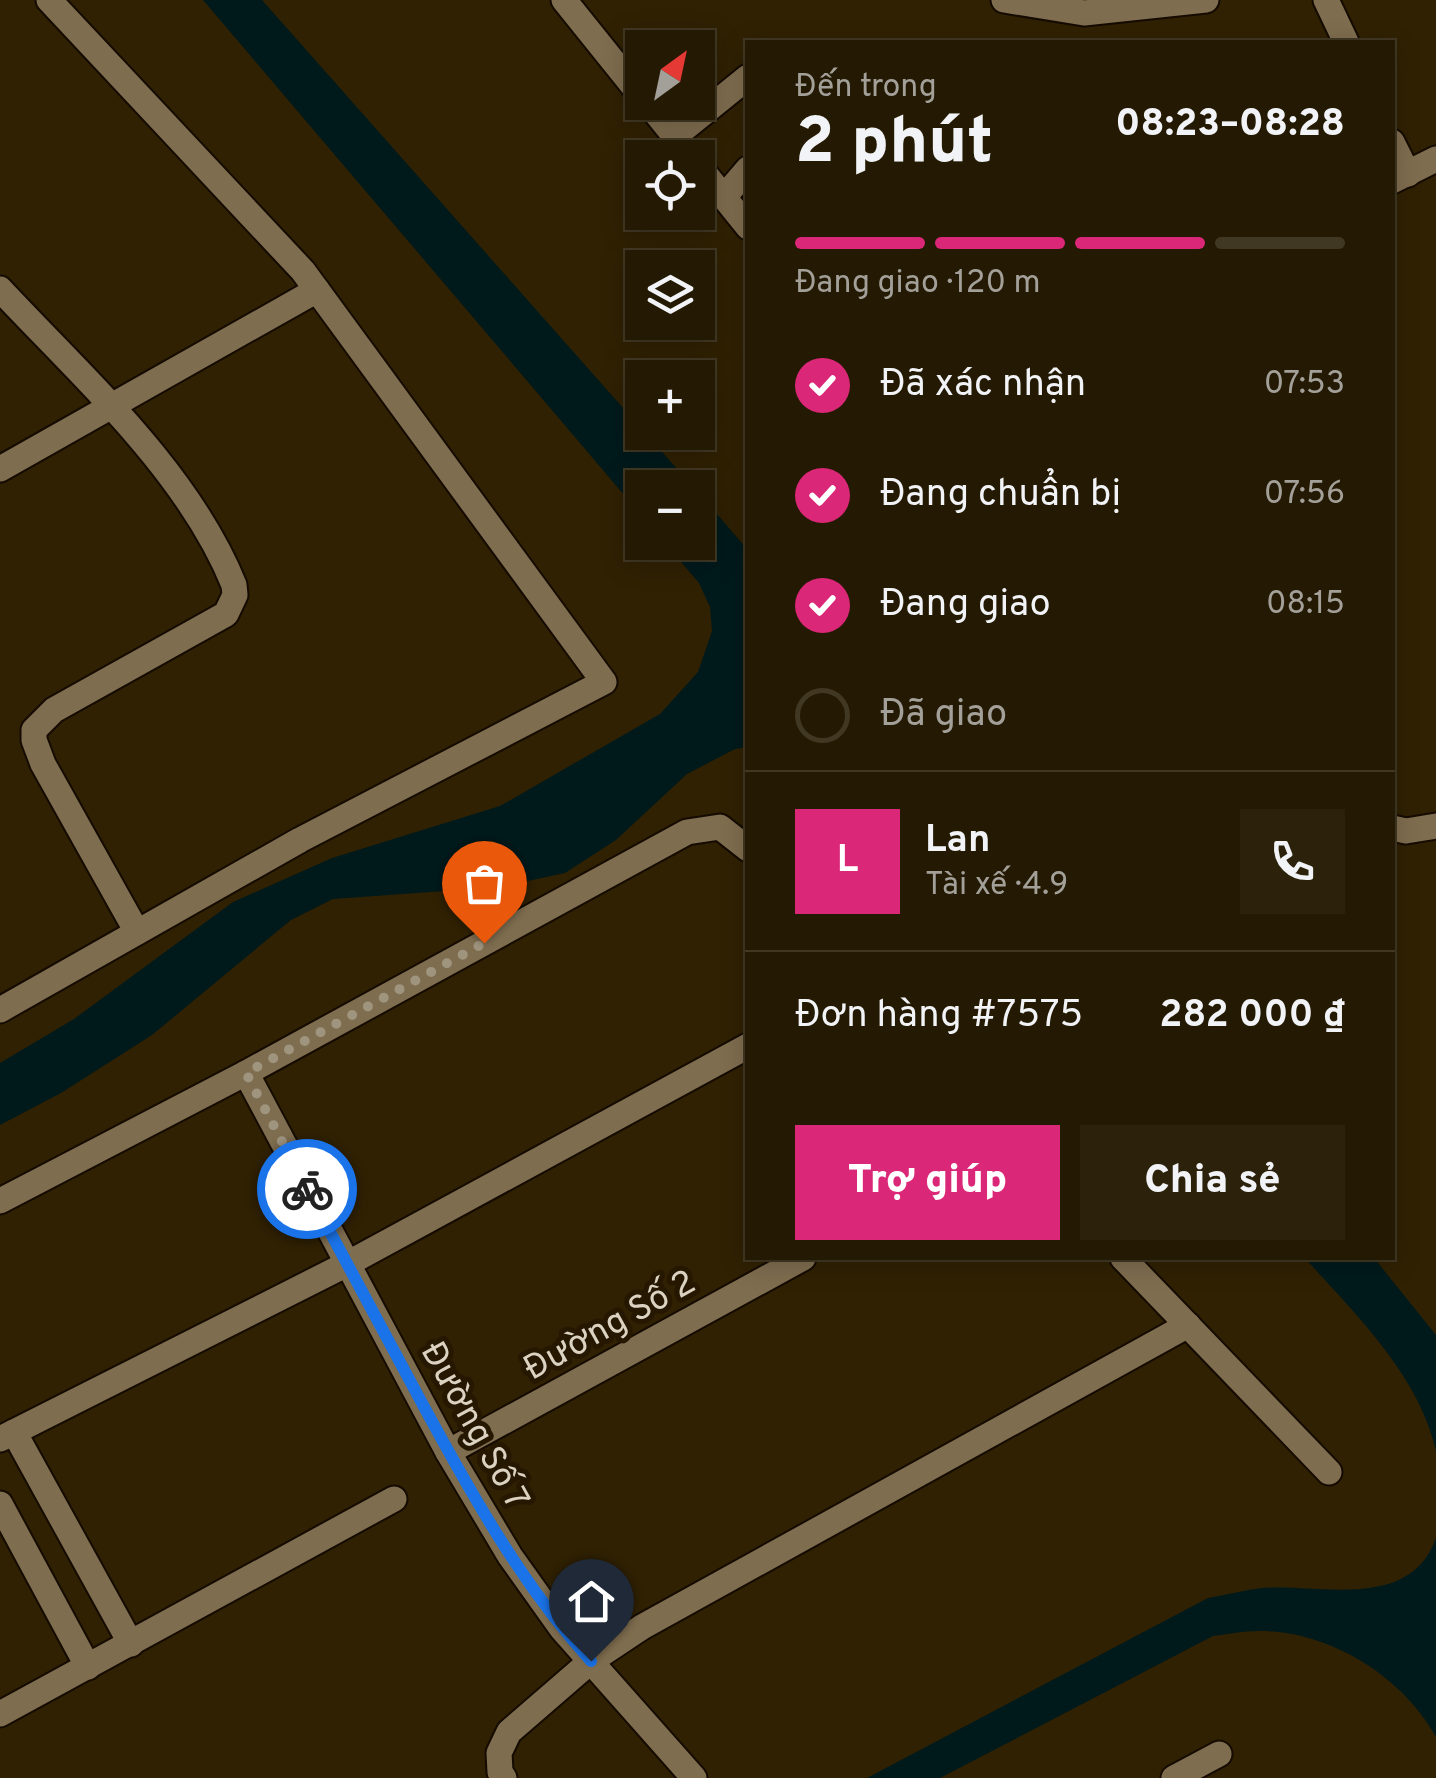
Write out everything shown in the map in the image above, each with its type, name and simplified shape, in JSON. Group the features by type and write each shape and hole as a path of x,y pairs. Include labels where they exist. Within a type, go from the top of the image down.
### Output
{"street":[{"path":"0,1010 300,840 604,682 287,252 49,0"},
{"path":"564,0 625,75"},
{"path":"1004,0 1084,13 1206,0"},
{"path":"1326,0 1345,40"},
{"path":"675,136 745,79"},
{"path":"662,120 678,140"},
{"path":"1400,178 1436,159"},
{"path":"724,197 745,172"},
{"path":"715,186 745,222"},
{"path":"0,289 148,447 183,495 230,574 236,595 232,606 217,620 54,710 34,730 43,764 137,932"},
{"path":"0,469 317,290"},
{"path":"1395,828 1436,826"},
{"path":"0,1201 246,1073 687,832 720,827 745,847"},
{"path":"130,1644 7,1436 346,1264 745,1048"},
{"name":"Đường Số 7","path":"246,1073 448,1452 510,1556 562,1629 694,1778"},
{"name":"Đường Số 2","path":"448,1452 799,1260"},
{"path":"1124,1260 1329,1472"},
{"path":"504,1778 499,1753 510,1732 591,1661 642,1627 1188,1325"},
{"path":"0,1714 394,1499"},
{"path":"0,1504 88,1667"},
{"path":"1174,1778 1219,1754"}],"water":[{"path":"203,0 262,0 625,410 625,450 660,450 678,470 625,470 625,496"},
{"path":"715,512 745,547 745,747 687,774 616,840 565,873 500,887 333,899 291,920 152,1035 61,1093 0,1125 0,1063 74,1019 233,902 332,858 500,806 660,714 698,672 712,631 710,607 699,583 679,560 715,560"},
{"path":"1307,1260 1376,1260 1436,1335 1436,1451 1415,1397 1364,1324"},
{"path":"1436,1538 1436,1737 1404,1695 1362,1661 1312,1639 1260,1631 1213,1636 940,1778 867,1778 1208,1598 1262,1588 1336,1590 1385,1585 1406,1576 1423,1561"}],"way so far":[{"path":"307,1189 246,1073 484,943"}],"route":[{"path":"307,1189 448,1452 510,1556 562,1629 591,1661"}]}
